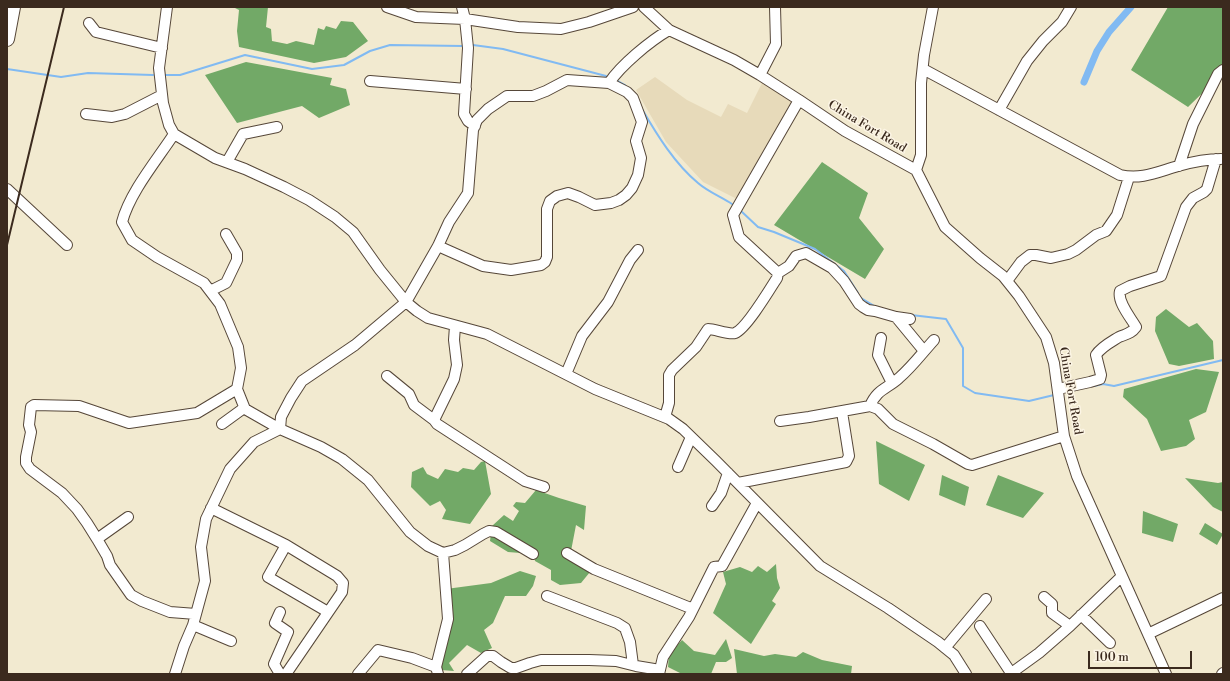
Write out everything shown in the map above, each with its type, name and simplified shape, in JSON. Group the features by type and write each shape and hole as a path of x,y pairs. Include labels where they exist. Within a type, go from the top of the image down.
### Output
{"highway":[{"path":"7,39 10,16"}],"street":[{"path":"168,7 159,68 162,95 169,125 174,134 215,158 245,169 284,187 309,200 335,217 353,232 380,270 406,302 428,318 487,334 595,389 665,417 683,429 820,566 888,608 938,642 954,655 966,674"},
{"path":"387,7 416,17 464,19 518,27 561,29 589,22 633,7"},
{"path":"462,7 468,48 464,114 468,121 475,126"},
{"name":"China Fort Road","path":"644,7 669,30 734,60 845,130 916,170 945,227 1003,276 1020,296 1046,337 1054,363 1064,436 1077,476 1166,674"},
{"path":"760,75 776,44 775,7"},
{"path":"916,170 921,155 921,83 924,55 933,7"},
{"path":"999,110 1027,61 1043,41 1062,22 1071,7"},
{"path":"89,23 96,32 162,48"},
{"path":"609,83 615,74 656,38 669,30"},
{"path":"923,69 1120,175 1129,177 1146,176 1211,158 1220,159 1207,189 1193,198 1186,207 1162,276 1130,286 1120,291 1119,295 1124,308 1136,327 1132,332 1120,336 1097,353 1096,355 1100,378 1058,394"},
{"path":"1179,166 1193,124 1218,74 1223,70"},
{"path":"280,429 281,417 290,398 302,381 355,344 406,302 438,246 449,222 468,193 474,130 477,120 488,109 507,96 532,96 546,91 567,80 609,83 627,92 633,98 642,122 636,141 641,158 638,175 632,188 619,200 611,203 594,205 568,193 557,196 550,201 547,209 547,257 542,265 511,270 484,266 438,246"},
{"path":"370,81 466,89"},
{"path":"86,114 112,117 124,114 162,95"},
{"path":"778,273 739,237 733,215 799,100"},
{"path":"227,162 243,134 277,127"},
{"path":"174,134 133,195 122,222 132,240 157,257 204,283 220,304 238,348 241,368 237,389 244,408 280,429 321,447 342,459 368,480 410,532 428,546 443,553 456,550 490,531 496,532 533,554"},
{"path":"1007,281 1021,262 1030,255 1051,258 1068,254 1096,235 1106,231 1117,215 1129,177"},
{"path":"7,189 67,245"},
{"path":"210,290 226,283 237,260 237,253 226,234"},
{"path":"566,374 582,336 608,302 630,260 638,250"},
{"path":"665,417 669,403 670,375 672,370 696,347 708,329 731,333 736,332 741,328 755,312 777,278 778,273 789,266 796,256 806,253 832,268 844,281 862,307 868,310 910,319"},
{"path":"896,317 924,351"},
{"path":"434,420 454,379 458,365 454,340 455,326"},
{"path":"881,338 878,355 892,383"},
{"path":"870,406 873,398 878,392 899,378 934,340"},
{"path":"387,376 409,394 414,405 434,420 436,424 525,481 544,487"},
{"path":"196,614 170,612 131,595 110,565 107,556 84,518 62,493 30,469 26,463 26,457 31,432 29,425 31,407 34,405 79,406 129,423 197,413 237,389"},
{"path":"780,421 842,412 870,406 878,409 893,424 972,465 1064,436"},
{"path":"222,424 244,408"},
{"path":"738,483 846,462 849,456 842,412"},
{"path":"175,674 184,646 193,625 205,581 202,547 206,519 230,469 254,442 280,429"},
{"path":"678,467 691,437"},
{"path":"712,506 721,493 728,473"},
{"path":"467,674 487,656 492,656 511,668 516,668 530,662 541,660 605,660 616,661 659,672 663,657 690,617 714,567 722,566 757,503"},
{"path":"211,508 286,545 337,576 343,583 342,592 286,674"},
{"path":"97,539 128,518"},
{"path":"286,545 268,577 328,612"},
{"path":"358,674 378,650 412,658 437,671 448,619 443,553"},
{"path":"566,553 594,569 693,609"},
{"path":"980,626 1011,674 1039,653 1070,626 1122,576"},
{"path":"547,596 617,623 625,628 630,642 633,665"},
{"path":"1044,597 1052,604 1052,613 1070,626"},
{"path":"1148,634 1223,598"},
{"path":"945,648 986,599"},
{"path":"280,612 275,623 288,632 274,664 280,674"},
{"path":"1081,616 1110,643"},
{"path":"193,625 231,641"}],"shaded area":[{"path":"655,77 687,100 721,117 728,104 747,113 763,81 794,102 737,199 703,182 666,142 636,90"}],"green space":[{"path":"233,7 268,7 266,27 271,29 272,41 287,44 296,41 314,45 318,28 324,30 326,26 336,29 341,21 353,22 368,41 346,57 314,63 239,47 237,31 239,10"},
{"path":"1168,7 1223,7 1223,73 1188,107 1131,70"},
{"path":"246,62 332,78 330,85 346,89 350,105 319,118 302,106 237,123 205,75"},
{"path":"822,162 868,193 859,218 884,249 865,279 774,225"},
{"path":"1166,309 1189,327 1197,323 1213,341 1214,359 1179,366 1169,364 1155,331 1156,317"},
{"path":"1196,369 1219,372 1206,412 1189,420 1195,439 1186,446 1161,451 1147,419 1123,397 1124,389"},
{"path":"876,441 925,465 909,501 879,484"},
{"path":"485,461 491,494 470,524 442,519 446,510 440,501 430,506 411,487 412,472 423,467 427,474 438,479 445,469 458,472 463,468 474,470 481,462"},
{"path":"942,475 969,487 965,506 939,495"},
{"path":"998,475 1044,493 1023,518 986,505"},
{"path":"1185,478 1218,483 1223,482 1223,512 1213,507"},
{"path":"536,490 586,506 584,530 576,525 571,551 577,552 590,572 581,583 560,585 551,580 551,570 535,561 533,554 508,552 490,541 492,526 504,515 513,521 519,511 513,506 516,502 525,503"},
{"path":"1143,511 1178,524 1173,542 1142,533"},
{"path":"1205,523 1223,534 1217,545 1199,534"},
{"path":"776,564 777,578 780,588 772,601 776,604 751,644 713,613 726,584 723,572 740,567 752,572 758,566 767,572"},
{"path":"520,571 536,576 533,586 526,596 505,596 493,623 484,630 492,648 481,653 467,645 449,663 454,671 441,670 446,589 491,583"},
{"path":"726,639 732,658 726,662 716,662 711,674 682,674 668,667 669,654 682,640 694,651 715,655"},
{"path":"734,649 764,656 775,654 796,657 803,652 822,660 852,666 851,674 737,674"}],"waterway":[{"path":"1084,82 1097,51 1109,32 1131,7"},
{"path":"163,75 180,75 245,55 312,69 344,65 370,51 390,45 463,46"},
{"path":"473,45 503,49 606,76"},
{"path":"7,69 61,77 88,73 153,75"},
{"path":"616,80 625,85"},
{"path":"642,109 660,139 682,167 702,186 732,204"},
{"path":"741,211 758,227 815,249 844,271 858,293"},
{"path":"861,298 876,307"},
{"path":"911,315 946,319 963,348 963,386 975,393 1029,401 1054,395"},
{"path":"1094,386 1103,384 1114,386 1223,360"}],"railway":[{"path":"7,245 64,7"}]}
